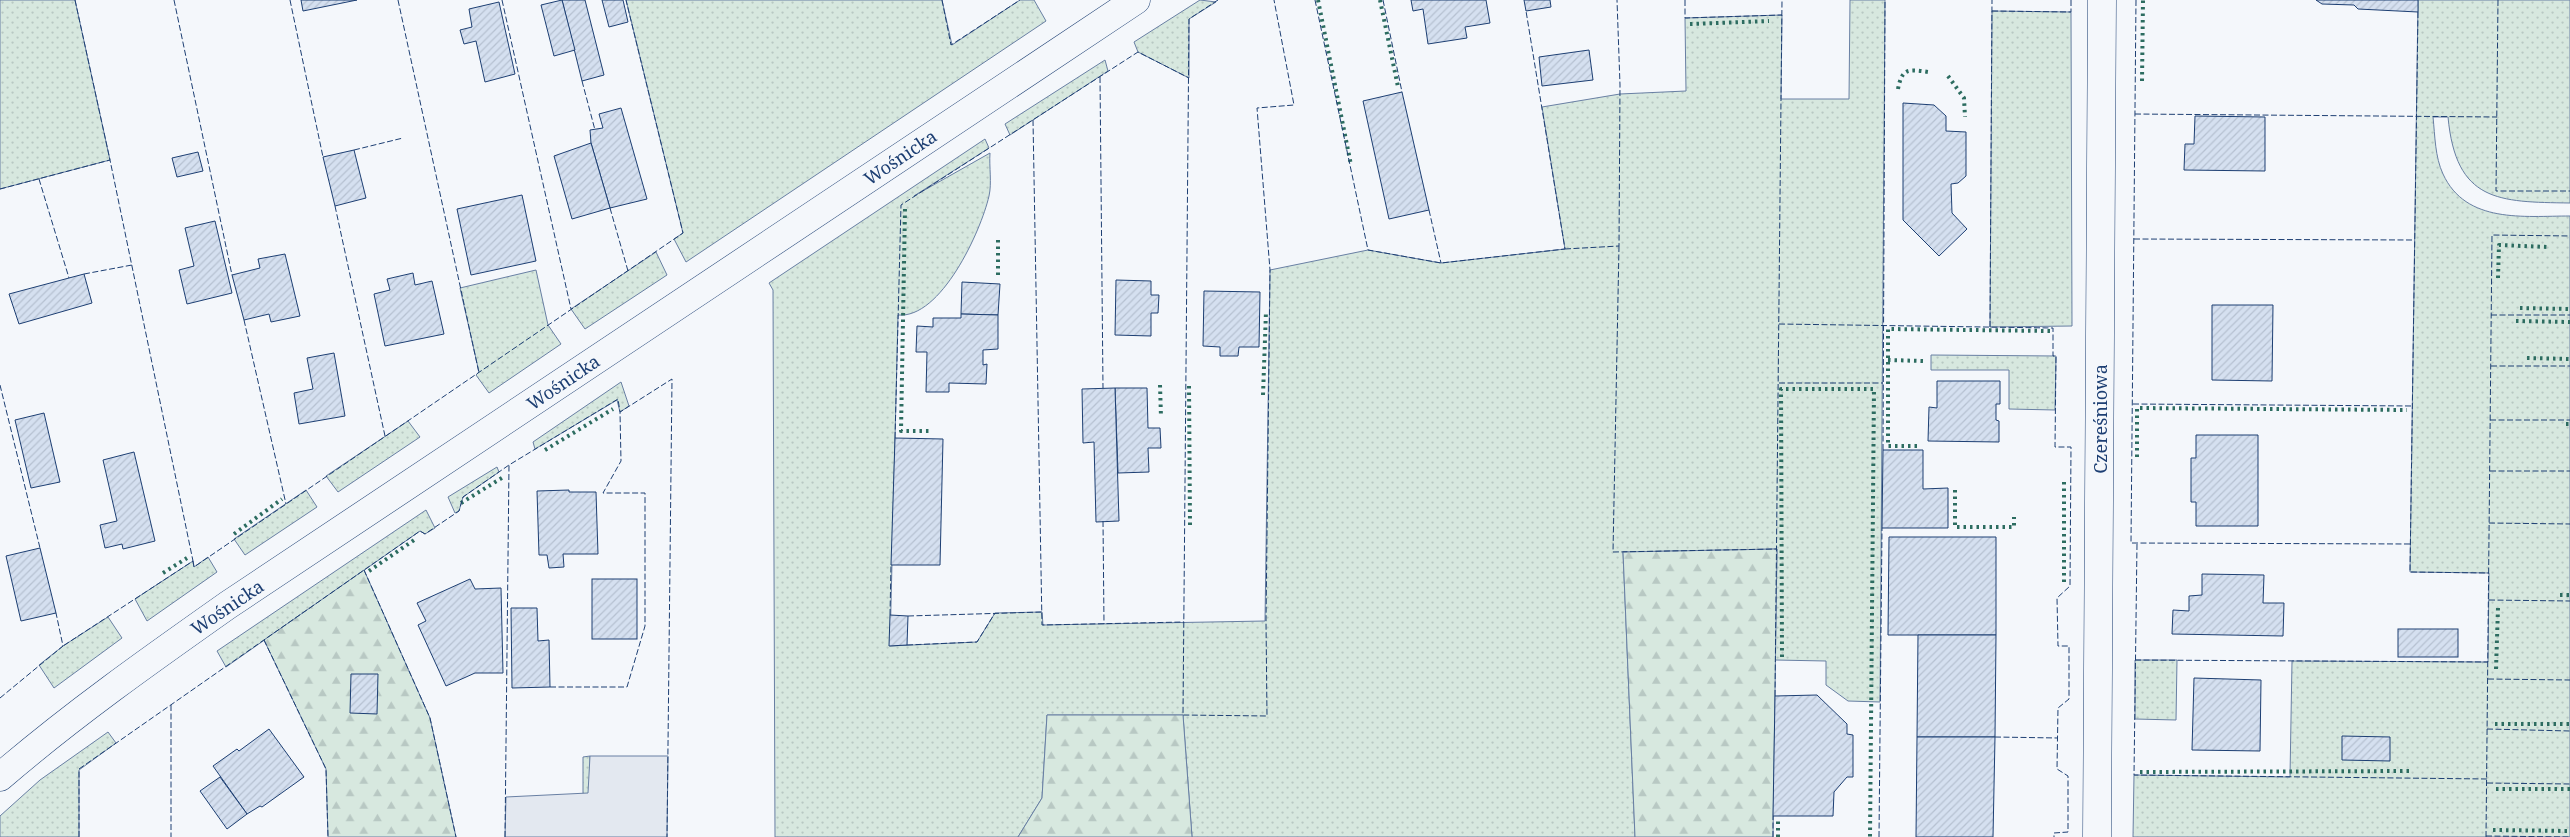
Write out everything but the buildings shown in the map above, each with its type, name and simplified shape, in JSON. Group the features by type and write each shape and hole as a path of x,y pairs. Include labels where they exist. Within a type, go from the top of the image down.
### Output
{"street":[{"name":"Wośnicka","path":"0,777 41,741 138,668 228,606 1136,0"},
{"name":"Czereśniowa","path":"2097,837 2102,0"}],"green space":[{"path":"0,0 75,0 110,160 0,189"},
{"path":"626,0 942,0 952,45 1020,0 1034,0 1046,21 686,262 674,239 683,233"},
{"path":"1200,0 1216,2 1189,19 1189,78 1138,52 1134,42"},
{"path":"1850,0 1885,0 1880,702 1848,701 1826,685 1826,661 1775,660 1777,549 1623,552 1635,837 1192,837 1183,715 1047,715 1042,798 1018,837 775,837 773,290 769,283 985,139 989,148 914,196 990,153 990,186 985,211 957,270 944,288 929,303 914,312 898,315 890,646 977,642 995,613 1042,612 1043,625 1265,621 1270,270 1368,250 1441,263 1565,249 1542,107 1620,94 1686,91 1685,18 1782,15 1781,99 1849,99"},
{"path":"2418,0 2570,0 2570,203 2522,201 2502,198 2485,192 2471,181 2460,166 2453,145 2448,117 2433,117 2440,167 2453,190 2466,202 2498,214 2570,216 2570,837 2133,837 2134,775 2290,777 2292,661 2488,662 2489,573 2410,572"},
{"path":"1992,11 2071,12 2072,326 1990,327"},
{"path":"1105,60 1108,71 1010,135 1005,124"},
{"path":"656,252 667,275 585,329 571,309"},
{"path":"536,270 548,325 561,344 489,393 476,375 479,372 460,288"},
{"path":"1931,355 2056,356 2055,410 2009,409 2009,370 1931,370"},
{"path":"621,382 629,406 620,412 617,400 535,449 533,442"},
{"path":"408,421 420,437 338,492 326,476"},
{"path":"497,467 499,472 463,497 459,511 455,513 448,497"},
{"path":"306,490 317,507 245,555 234,539"},
{"path":"426,510 435,528 425,534 420,531 226,667 217,651"},
{"path":"1777,549 1773,837 1635,837 1623,552"},
{"path":"208,557 217,572 147,621 135,599 193,561 194,567"},
{"path":"364,570 430,718 456,837 328,837 326,769 264,640"},
{"path":"108,617 122,638 54,688 39,665 63,646"},
{"path":"2135,660 2177,660 2176,720 2135,719"},
{"path":"1047,715 1183,715 1192,837 1018,837 1042,798"},
{"path":"108,732 116,743 79,770 79,837 0,837 0,816 40,780"},
{"path":"590,756 590,837 583,837 583,757"}],"shaded area":[{"path":"590,756 668,756 667,837 505,837 506,797 588,793"}],"hedge":[{"path":"1318,0 1351,165"},
{"path":"1380,0 1398,87"},
{"path":"2142,81 2143,0"},
{"path":"1690,24 1769,21"},
{"path":"1898,89 1902,77 1907,72 1915,70 1928,72"},
{"path":"1948,76 1964,98 1965,117"},
{"path":"905,209 901,431 932,431"},
{"path":"998,239 998,275"},
{"path":"2498,278 2499,245 2547,247"},
{"path":"2520,308 2570,309"},
{"path":"1263,395 1266,311"},
{"path":"2516,321 2570,322"},
{"path":"1917,446 1888,446 1888,329 2050,331"},
{"path":"2527,358 2570,359"},
{"path":"1888,360 1923,361"},
{"path":"1160,385 1161,417"},
{"path":"1189,386 1190,525"},
{"path":"1782,657 1781,389 1874,389 1870,837"},
{"path":"2137,457 2137,408 2407,410"},
{"path":"545,450 613,409"},
{"path":"461,503 505,476"},
{"path":"2064,480 2064,582"},
{"path":"1955,490 1955,527 2014,527 2014,517"},
{"path":"234,534 282,499"},
{"path":"369,571 417,538"},
{"path":"163,573 187,558"},
{"path":"2560,595 2570,595"},
{"path":"2496,669 2498,608"},
{"path":"2495,724 2570,724"},
{"path":"2140,772 2412,771"},
{"path":"2496,789 2570,789"},
{"path":"1778,821 1778,837"},
{"path":"2493,830 2570,831"}],"fence":[{"path":"75,0 110,160"},
{"path":"174,0 232,275"},
{"path":"290,0 323,157"},
{"path":"398,0 479,373"},
{"path":"502,0 571,309"},
{"path":"193,561 194,567 683,233 626,0"},
{"path":"942,0 951,45 1020,0"},
{"path":"1218,0 1189,19 1183,715 1267,716 1266,621 1270,270 1257,108 1294,105 1274,0"},
{"path":"1315,0 1368,250 1441,263 1565,249 1526,11"},
{"path":"1383,0 1402,92"},
{"path":"1565,249 1619,246 1620,85 1617,0"},
{"path":"1685,0 1685,18 1782,15"},
{"path":"1775,696 1782,0"},
{"path":"1883,450 1885,0"},
{"path":"1990,327 1992,0"},
{"path":"1992,11 2071,12 2071,0"},
{"path":"2136,0 2131,543 2410,544"},
{"path":"2498,0 2496,191 2570,191"},
{"path":"2418,12 2410,572 2489,573"},
{"path":"895,438 901,205 1138,52 1189,78"},
{"path":"1100,77 1103,388"},
{"path":"582,81 595,130"},
{"path":"2135,114 2497,117"},
{"path":"1033,120 1042,625 1184,622"},
{"path":"354,150 403,138"},
{"path":"0,189 110,160 193,561 63,646"},
{"path":"39,179 69,278"},
{"path":"335,206 385,436"},
{"path":"610,208 628,271"},
{"path":"1429,210 1441,263"},
{"path":"2486,837 2492,235 2570,236"},
{"path":"2134,239 2414,240"},
{"path":"1619,246 1613,552 1777,549"},
{"path":"84,274 132,265"},
{"path":"2491,315 2570,315"},
{"path":"244,320 286,504"},
{"path":"1779,324 2053,328 2053,356 2056,356 2055,447 2071,447 2070,586 2057,598 2058,646 2069,646 2069,699 2058,708 2057,769 2068,776 2068,832 2054,833 2054,837"},
{"path":"2491,366 2570,366"},
{"path":"79,837 79,769 420,531 425,534 459,511 463,497 509,465 618,399 620,412 672,379 667,837"},
{"path":"1779,383 1883,383"},
{"path":"0,385 40,548"},
{"path":"2133,404 2412,406"},
{"path":"550,687 627,687 645,626 645,493 603,493 621,461 620,412"},
{"path":"2490,420 2570,420"},
{"path":"505,837 509,465"},
{"path":"2490,471 2570,471"},
{"path":"1103,521 1104,624"},
{"path":"2489,523 2570,524"},
{"path":"1879,837 1882,528"},
{"path":"2137,544 2134,775 2487,779"},
{"path":"890,615 891,565"},
{"path":"364,570 430,718 456,837"},
{"path":"2489,600 2570,601"},
{"path":"908,616 1042,612"},
{"path":"0,698 63,646 56,613"},
{"path":"907,645 977,642 995,613"},
{"path":"264,640 326,769 328,837"},
{"path":"2135,660 2488,662"},
{"path":"2488,679 2570,680"},
{"path":"171,705 171,837"},
{"path":"2487,729 2570,731"},
{"path":"1995,737 2058,738"},
{"path":"2487,783 2570,784"},
{"path":"1773,816 1773,837"},
{"path":"2486,836 2570,837"}]}
